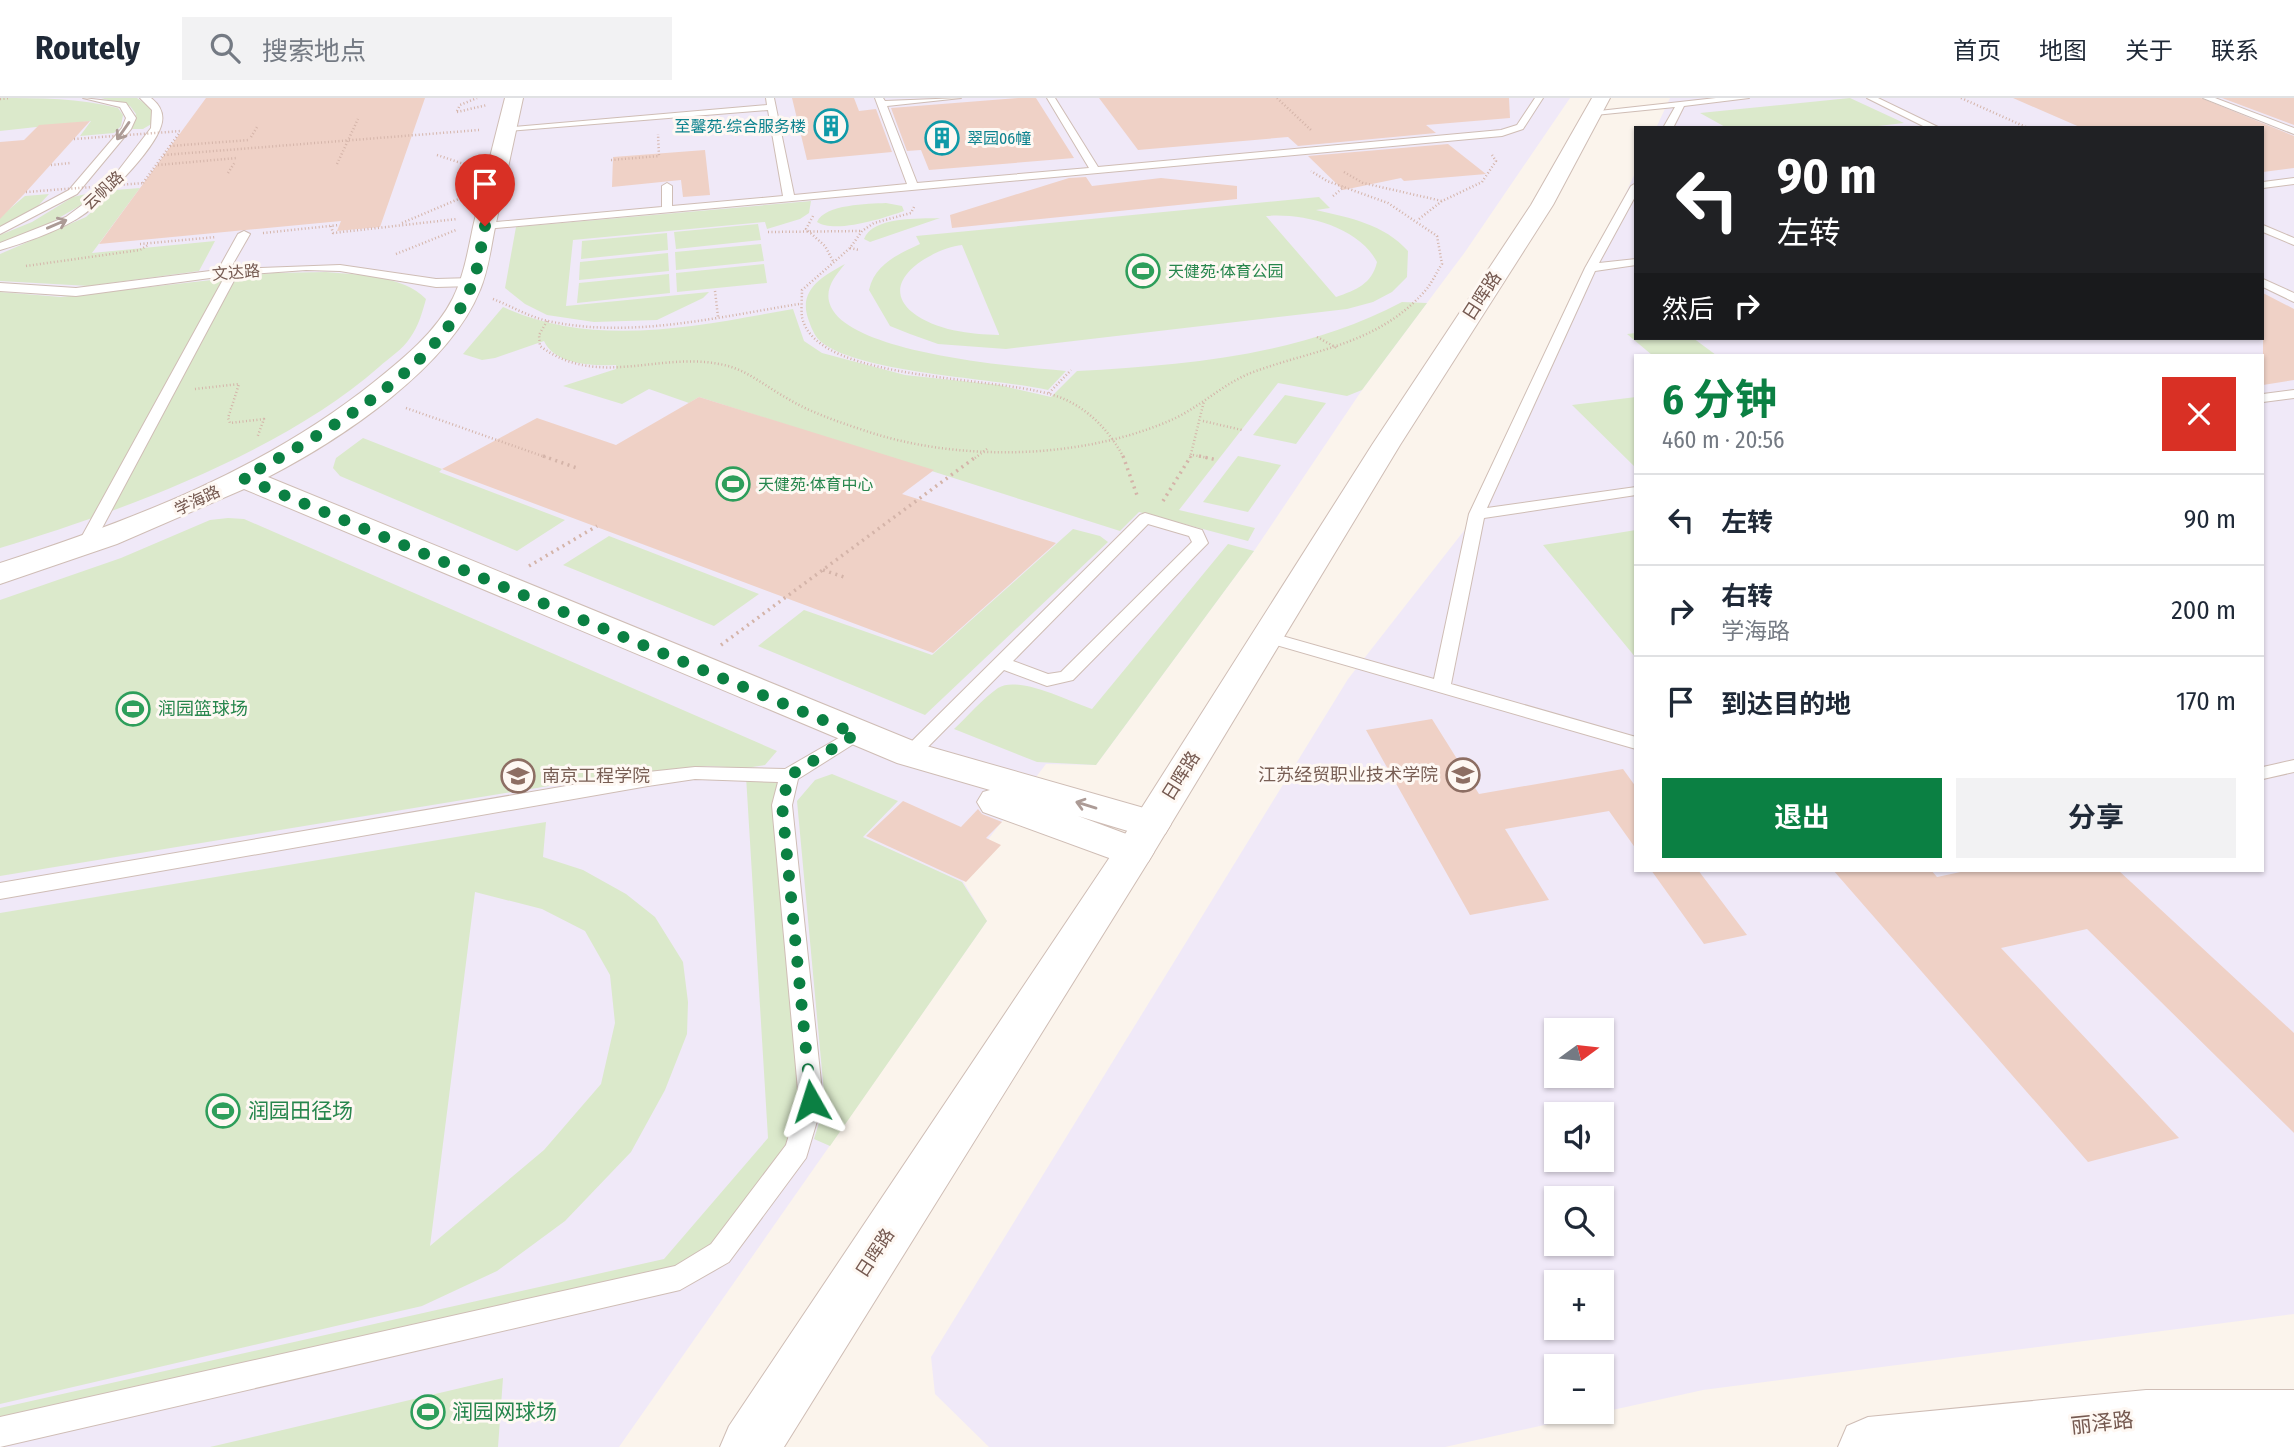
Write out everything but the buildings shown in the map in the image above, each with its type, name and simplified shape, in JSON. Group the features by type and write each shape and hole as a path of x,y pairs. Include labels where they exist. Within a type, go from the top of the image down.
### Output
{"street":[{"name":"学海路","path":"0,574 84,547 151,521 243,478 334,426 373,398 429,349 454,317 482,290 475,222 485,177 507,128 503,101"},
{"name":"日晖路","path":"750,1447 1143,838 1386,445 1542,205 1598,105"},
{"path":"243,478 909,754 1010,808 1143,838"},
{"name":"丽泽路","path":"1868,1447 2146,1419 2294,1419"}],"lane":[{"name":"云帆路","path":"0,231 73,192 126,129 131,118 123,105 87,98"},
{"name":"云帆路","path":"0,247 70,219 108,190 156,128 159,117 156,108 144,98"},
{"path":"914,187 880,101 957,98"},
{"path":"1051,98 1096,170"},
{"path":"475,222 831,195 1477,135 1520,127 1539,98"},
{"path":"1598,105 1681,104 1745,98"},
{"path":"1871,98 1931,126"},
{"path":"2207,98 2294,131"},
{"path":"507,128 658,116 771,102 789,198"},
{"path":"1669,126 1681,104"},
{"path":"2264,185 2294,181"},
{"path":"667,186 667,209"},
{"path":"1441,687 1477,514 1591,268 1634,190"},
{"path":"2264,228 2294,242"},
{"path":"84,547 169,391 244,234"},
{"path":"1591,268 1634,262"},
{"name":"文达路","path":"0,287 76,292 228,272 306,267 369,272 482,290"},
{"path":"2264,283 2294,298"},
{"path":"2264,398 2294,394"},
{"path":"1477,514 1634,491"},
{"path":"909,754 1145,518 1196,533 1200,543 1067,676 1047,680 1001,663"},
{"path":"1268,637 1634,742"},
{"path":"0,891 648,779 695,773 789,776 856,734"},
{"path":"2264,773 2294,766"},
{"path":"0,1432 680,1277 720,1253 797,1150 811,1101 782,805 789,776"}],"path":[{"path":"0,99 10,98"},
{"path":"477,98 460,105 457,112 503,101"},
{"path":"1277,98 1330,149"},
{"path":"1961,98 2024,126"},
{"path":"611,160 659,156 658,116"},
{"path":"337,164 358,119"},
{"path":"107,151 250,138 257,127"},
{"path":"26,192 144,183 181,131 74,139"},
{"path":"163,156 466,131"},
{"path":"1419,219 1434,211 1442,201 1467,192 1487,179 1493,171 1496,161 1477,135"},
{"path":"547,321 539,335 540,346 562,362 599,368 666,362 723,365 743,372 812,411 871,434 905,442 988,449 1054,446 1112,438 1168,422 1235,380 1256,371 1337,348 1363,336 1426,290 1442,264 1437,236 1419,219 1387,202 1321,180 1291,152"},
{"path":"437,155 485,177"},
{"path":"127,167 236,160 228,173"},
{"path":"1345,172 1363,183 1442,201"},
{"path":"398,225 485,177"},
{"path":"1333,196 1345,186"},
{"path":"914,187 916,203 911,212 874,223 862,231 849,248 802,290 799,304 801,316 813,340 834,352 903,373 1005,384 1049,393 1078,406 1112,438 1133,472 1145,518 1166,499 1193,455 1203,421 1204,400"},
{"path":"806,229 810,219 821,211 831,195"},
{"path":"331,226 333,233 398,225 475,222"},
{"path":"369,272 398,253 475,222"},
{"path":"768,232 806,229 862,231"},
{"path":"806,229 825,246 833,261"},
{"path":"26,266 140,250 152,243"},
{"path":"849,248 859,250"},
{"path":"482,290 547,321 618,328 718,317 799,304"},
{"path":"715,291 718,317"},
{"path":"1317,337 1337,348"},
{"path":"1049,393 1071,370"},
{"path":"169,391 239,384 228,418 230,423 264,419 256,440"},
{"path":"373,398 577,468"},
{"path":"1203,421 1242,430"},
{"path":"692,666 988,449"},
{"path":"1193,455 1218,460"},
{"path":"499,585 597,526"},
{"path":"823,570 847,578"}],"shaded area":[{"name":"南京工程学院","path":"0,98 1570,98 1465,252 1362,390 1254,551 1096,765 1046,764 960,876 987,921 619,1447 0,1447"},
{"name":"江苏经贸职业技术学院","path":"1670,98 2294,98 2294,1314 1703,1390 1614,1410 1614,1354 1544,1354 1544,1424 1549,1424 1445,1447 989,1447 935,1394 931,1357 1348,679 1477,514 1634,175 1634,340 2264,340 2264,126 1657,126"}],"green space":[{"path":"0,98 74,100 118,108 123,115 121,126 114,133 80,136 91,121 0,131"},
{"path":"101,98 137,98 155,111 153,123 143,129 129,129 136,114 130,106"},
{"path":"1850,98 1904,123 1878,126 1723,126 1700,113"},
{"path":"140,188 92,253 215,241 199,271 89,286 0,281 0,254 86,217 115,190"},
{"path":"49,194 38,206 0,227 0,217 25,196"},
{"path":"93,195 93,198 52,222 0,244 0,235 32,222 73,197"},
{"name":"天健苑·体育公园","path":"1319,197 1330,208 1316,210 1366,223 1399,242 1408,251 1407,277 1392,292 1373,302 1347,309 1006,349 938,344 890,326 869,290 876,273 882,267 920,244 916,236","holes":["1266,216 1312,220 1343,231 1357,239 1368,250 1377,262 1375,270 1362,285 1336,297","962,245 999,334 999,335 942,327 912,312 902,300 900,289 904,278 913,268 937,252"]},
{"path":"811,201 809,213 800,219 767,229 765,222 573,240 566,306 709,292 703,298 657,320 594,322 547,315 525,304 505,288 516,227"},
{"path":"886,203 902,206 904,211 847,226 817,222 822,216 838,208"},
{"path":"940,218 870,242 864,239 877,226 886,223"},
{"path":"758,224 761,240 676,249 674,232"},
{"path":"667,233 668,250 581,259 582,241"},
{"path":"761,244 764,261 676,270 675,252"},
{"path":"668,253 669,271 579,280 580,262"},
{"path":"764,264 767,283 677,292 676,273"},
{"path":"845,264 829,289 831,307 845,323 870,336 902,347 939,355 1066,371 1048,390 892,367 861,360 835,350 816,337 807,315 807,297 816,284"},
{"path":"326,272 392,281 405,285 426,299 416,328 404,346 340,397 297,426 249,452 148,497 0,548 0,292 61,297 273,273"},
{"path":"669,274 670,293 577,303 579,283"},
{"path":"1402,302 1427,303 1362,390 1347,396 1278,383 1179,510 1255,528 1248,541 1139,512 1120,531 699,397 689,403 649,389 622,404 563,386 616,369 616,365 586,364 566,359 549,349 544,341 495,358 482,360 463,354 503,307 538,320 610,331 683,327 793,309 804,341 822,353 905,375 999,385 1051,397 1077,371 1202,361 1284,346 1364,320"},
{"path":"1634,340 1696,340 1715,354 1651,354"},
{"path":"1285,395 1326,403 1296,444 1253,435"},
{"path":"1634,397 1634,466 1572,405"},
{"path":"363,438 442,469 439,472 565,520 517,551 340,476 333,468 336,458"},
{"path":"1238,456 1281,465 1248,512 1203,502"},
{"path":"244,519 777,751 765,765 746,768 707,766 579,781 0,876 0,600 121,558 210,520"},
{"path":"1073,529 1100,536 1108,542 925,715 758,646 804,610 932,655"},
{"path":"1634,530 1634,656 1543,545"},
{"path":"609,536 759,594 714,626 563,565"},
{"path":"1228,544 1254,551 1096,765 1037,762 954,729 992,692 1007,685 1031,687 1092,709"},
{"path":"832,774 898,801 863,837 962,882 987,921 830,1146 814,1139 825,1103 797,801 815,780"},
{"path":"746,776 789,776 811,1101 797,1150 720,1253 680,1277 0,1432 0,1408 664,1259 768,1138"},
{"name":"润园田径场","path":"546,822 543,857 583,870 626,894 655,917 683,962 688,1002 687,1034 665,1090 631,1152 565,1221 497,1271 422,1306 0,1404 0,913","holes":["475,892 542,909 585,931 610,975 615,1023 601,1084 544,1150 430,1246"]},
{"name":"润园网球场","path":"503,1378 498,1447 210,1447"}],"place":[{"name":"至馨苑·综合服务楼","path":"831,126"},
{"name":"翠园06幢","path":"942,138"},
{"name":"天健苑·体育公园","path":"1143,271"},
{"name":"天健苑·体育中心","path":"733,484"},
{"name":"润园篮球场","path":"133,709"},
{"name":"江苏经贸职业技术学院","path":"1463,775"},
{"name":"南京工程学院","path":"518,776"},
{"name":"润园田径场","path":"223,1111"},
{"name":"润园网球场","path":"428,1412"}],"route":[{"path":"485,226 473,282 454,317 429,349 373,398 334,426 243,478 856,734 789,776 782,805 811,1101"}]}
